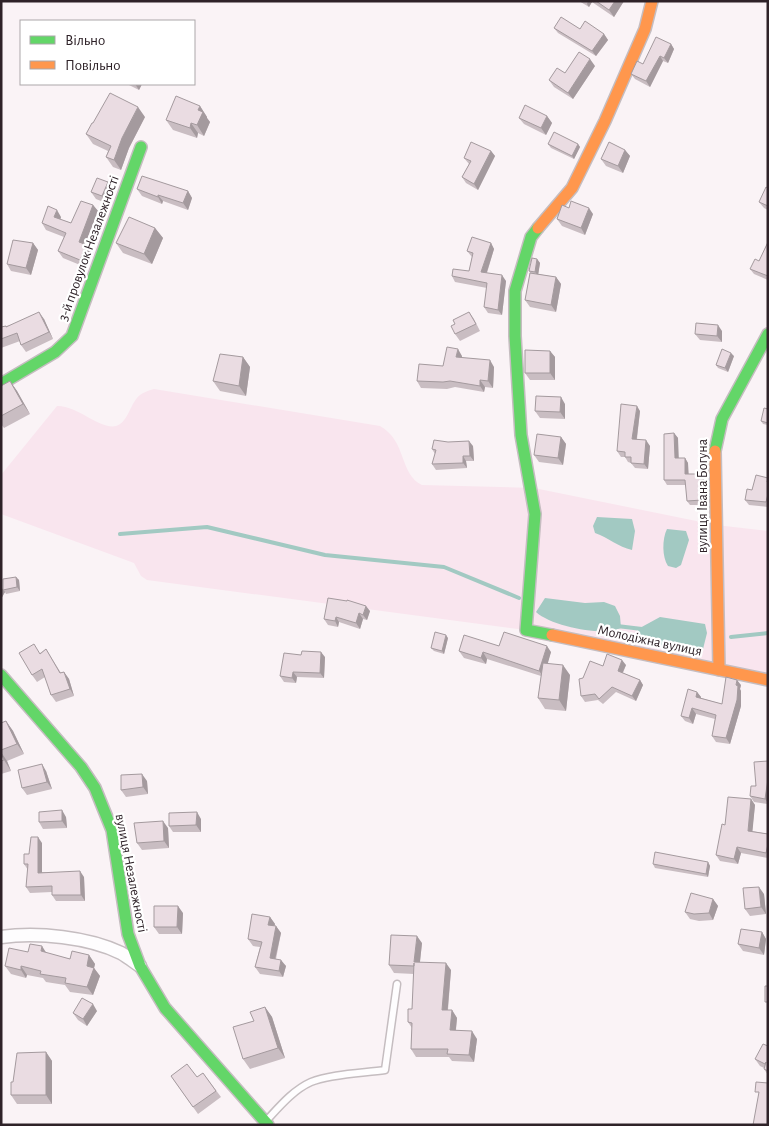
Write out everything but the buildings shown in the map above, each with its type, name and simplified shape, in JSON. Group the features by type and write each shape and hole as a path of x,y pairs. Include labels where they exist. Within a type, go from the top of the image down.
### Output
{"street":[{"name":"Молодіжна вулиця","path":"652,1 645,29 605,122 572,188 532,237 515,291 515,336 521,436 535,514 526,630 768,680"},
{"name":"3-й провулок Незалежності","path":"1,384 56,352 72,336 141,147"},
{"name":"вулиця Івана Богуна","path":"719,670 714,448 722,419 768,334"},
{"name":"вулиця Незалежності","path":"1,675 81,767 102,804 112,830 128,934 140,966 165,1008 264,1124"},
{"path":"1,937 67,938 107,947 140,966"}],"lane":[{"path":"264,1124 287,1099 311,1082 332,1077 385,1070 396,984"}],"shaded area":[{"path":"154,389 380,426 389,432 395,440 410,473 422,485 534,488 716,525 768,531 768,680 526,630 147,580 141,576 134,563 1,514 1,475 57,406 72,409 103,424 116,426 123,421 139,396 144,392"},
{"path":"597,517 632,519 635,531 632,550 595,533 593,526"},
{"path":"667,529 686,531 689,540 681,565 676,568 668,566 665,558 664,543"},
{"path":"545,598 585,603 604,602 615,606 620,616 621,628 610,631 592,631 551,621 536,612"},
{"path":"660,617 705,624 707,633 702,653 684,653 640,643 638,629"}],"waterway":[{"path":"120,534 207,527 325,555 444,567 519,598"},
{"path":"617,626 642,629"},
{"path":"731,637 768,633"}],"traffic: fast":[{"path":"1,384 55,352 72,336 141,147"},
{"path":"538,228 531,237 515,291 515,336 521,435 535,514 526,630 552,635"},
{"path":"715,451 722,419 768,334"},
{"path":"1,675 81,767 95,788 112,830 128,934 140,966 165,1008 268,1125"}],"traffic: slow":[{"path":"538,228 572,188 605,121 645,29 652,1"},
{"path":"715,451 719,670"},
{"path":"552,635 768,680"}]}
